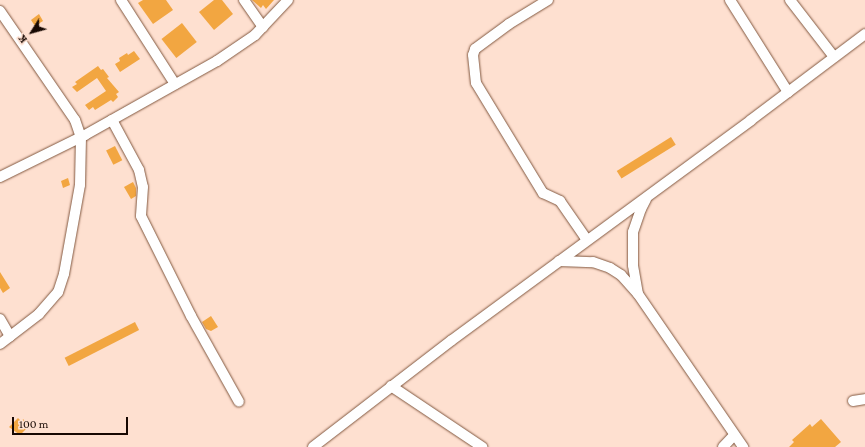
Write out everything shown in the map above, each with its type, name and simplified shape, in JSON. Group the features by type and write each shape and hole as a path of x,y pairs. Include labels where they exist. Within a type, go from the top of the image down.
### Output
{"street":[{"path":"121,0 175,84"},
{"path":"244,0 263,27"},
{"path":"0,177 81,137 217,61 255,35 288,0"},
{"path":"548,0 509,24 475,49 472,55 476,83 543,193 554,196 560,201 587,240"},
{"path":"730,0 788,92"},
{"path":"790,0 834,57"},
{"path":"0,11 75,120 81,137 80,185 65,268 58,292 39,314 0,344"},
{"path":"313,447 391,386 865,34"},
{"path":"112,120 138,170 143,187 141,216 191,316 239,402"},
{"path":"638,294 633,264 634,232 641,209 648,195"},
{"path":"559,261 593,262 610,268 621,275 638,294 743,447"},
{"path":"0,319 10,336"},
{"path":"391,386 482,447"},
{"path":"853,401 865,399"},
{"path":"723,447 734,435"}],"building":[{"path":"143,0 166,0 173,10 153,24 138,3"},
{"path":"214,0 222,0 233,14 214,30 199,12"},
{"path":"252,0 274,0 266,9 263,5 261,8"},
{"path":"39,14 43,21 35,26 31,20"},
{"path":"182,23 197,42 176,58 162,39"},
{"path":"134,51 140,59 120,72 115,64 120,61 119,58"},
{"path":"98,66 101,70 103,69 109,77 107,78 119,92 116,94 118,97 113,102 111,100 95,110 93,107 89,110 85,105 106,91 97,78 77,92 72,87 77,84 75,82"},
{"path":"671,137 676,145 621,179 617,171"},
{"path":"115,146 122,160 113,165 106,151"},
{"path":"68,178 70,185 63,188 61,181"},
{"path":"133,182 136,188 136,196 131,199 124,187"},
{"path":"0,272 10,288 3,293 0,288"},
{"path":"211,316 218,327 211,331 206,329 202,322"},
{"path":"135,322 139,330 69,366 65,358"},
{"path":"18,418 21,421 23,419 30,425 20,435 9,427"},
{"path":"821,419 841,442 835,447 789,447 794,442 792,440 810,424 812,427"}]}
